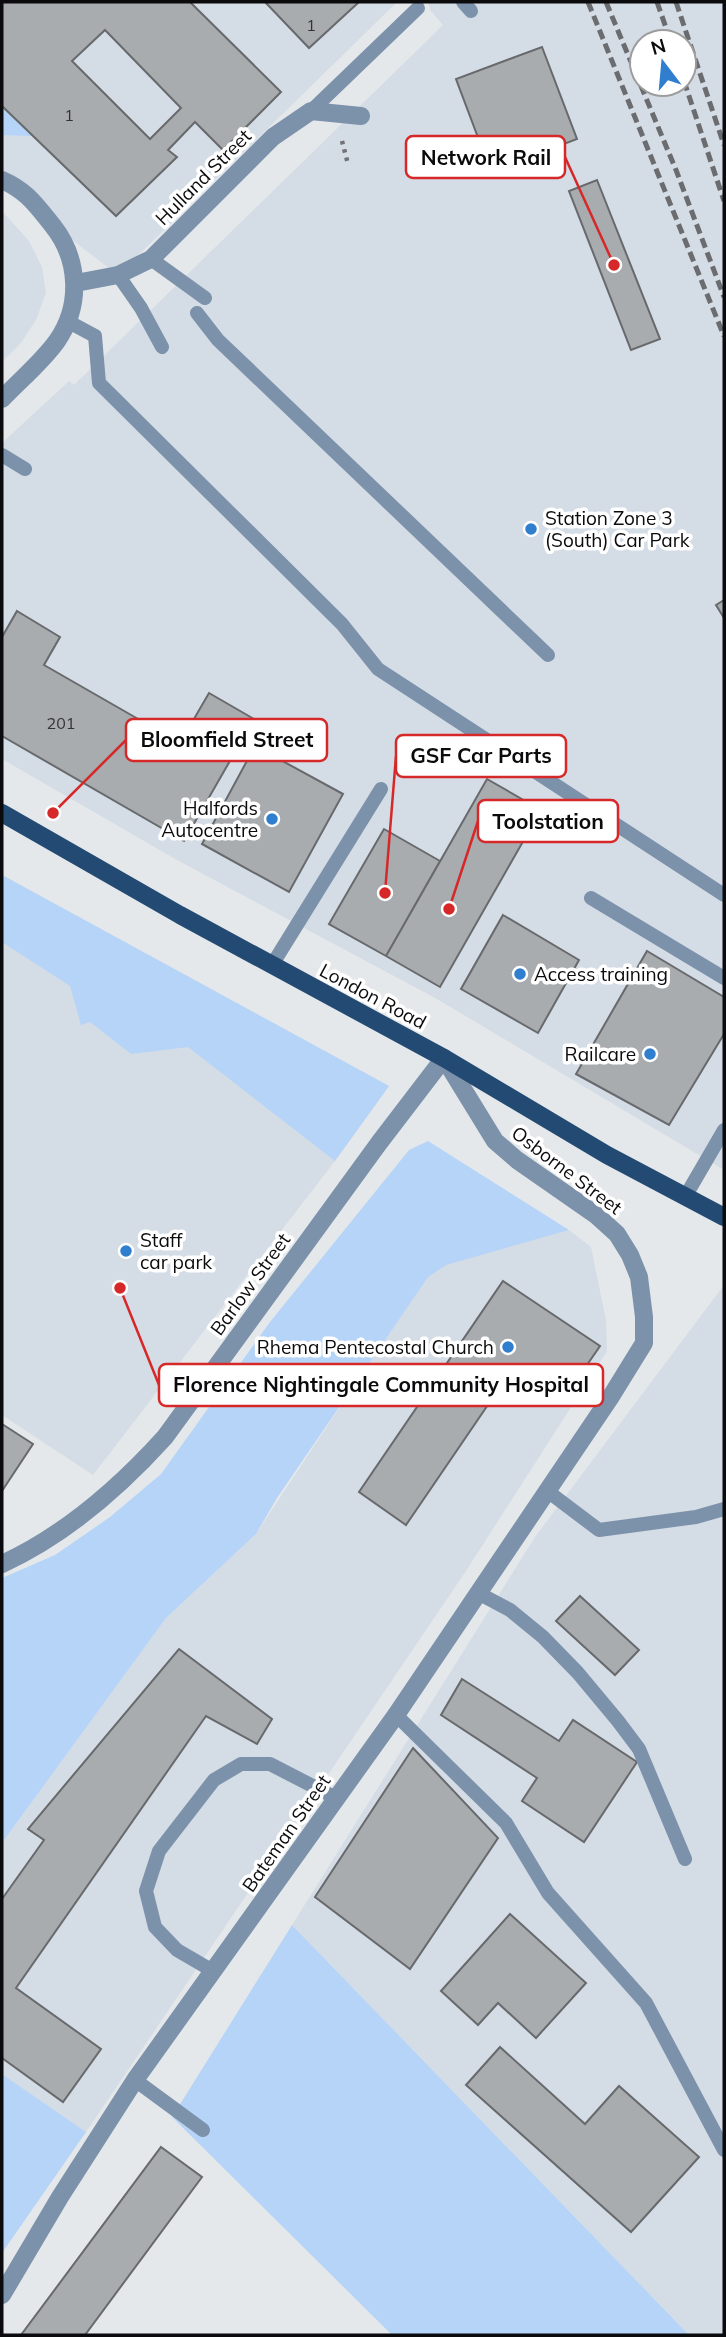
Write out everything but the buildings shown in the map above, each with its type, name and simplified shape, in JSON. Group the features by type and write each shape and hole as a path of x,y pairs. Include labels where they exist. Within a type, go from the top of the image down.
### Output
{"main road":[{"name":"London Road","path":"2,813 444,1058 607,1155 724,1217"}],"street":[{"path":"310,111 361,116"},
{"name":"Hulland Street","path":"75,282 118,275 151,259 273,137 310,111"},
{"path":"2,180 29,196 58,231 72,256 75,282 67,321 57,340 2,400"},
{"name":"Osborne Street","path":"444,1058 495,1142 596,1215 617,1234 630,1255 639,1277 644,1343 610,1398"},
{"name":"Barlow Street","path":"2,1564 87,1511 134,1471 165,1437 444,1058"},
{"name":"Bateman Street","path":"2,2295 135,2080 396,1715 545,1490 610,1398"}],"lane":[{"path":"310,111 418,8"},
{"path":"151,259 205,298"},
{"path":"118,275 141,308 162,347"},
{"path":"197,313 218,340 548,655"},
{"path":"67,321 95,336 99,383 342,624 377,669 724,895"},
{"path":"2,455 25,468"},
{"path":"272,965 381,789"},
{"path":"591,898 724,978"},
{"path":"685,1197 724,1130"},
{"path":"545,1490 599,1530 696,1517 724,1509"},
{"path":"478,1594 510,1610 543,1637 578,1673 618,1721 639,1749 685,1859"},
{"path":"396,1715 506,1823 548,1893 646,2003 724,2150"},
{"path":"213,1971 177,1950 155,1927 146,1891 159,1851 214,1780 242,1764 270,1764 336,1798"},
{"path":"135,2080 203,2130"}],"shaded area":[{"path":"2,2 397,2 118,275 2,186"},
{"path":"428,2 724,2 724,1170 437,999 177,860 2,759 2,443 69,381 74,385 443,25 430,10"},
{"path":"2,106 32,136 2,135"},
{"path":"2,211 29,241 42,267 46,293 36,320 21,343 2,362"},
{"name":"Staff car park","path":"2,875 389,1086 335,1161 93,1475 2,1415"},
{"path":"2,875 389,1086 335,1161 188,1047 131,1054 90,1022 81,1025 70,986 2,942"},
{"path":"428,1141 569,1230 446,1265 428,1277 277,1498 256,1534 166,1618 2,1843 2,1578 55,1555 110,1517 161,1474 270,1322 409,1150"},
{"path":"569,1230 591,1247 606,1320 607,1351 466,1571 86,2132 2,2074 2,1843 166,1618 256,1534 432,1267"},
{"path":"724,1285 724,2335 689,2335 292,1925 535,1537"},
{"path":"292,1925 689,2335 392,2335 172,2117"},
{"path":"2,2074 86,2132 2,2253"}],"railway":[{"path":"588,2 724,336"},
{"path":"606,2 676,170 724,297"},
{"path":"657,2 666,28"},
{"path":"676,2 724,145"},
{"path":"690,98 724,201"}],"place":[{"name":"Network Rail","path":"614,265"},
{"name":"Station Zone 3 (South) Car Park","path":"531,529"},
{"name":"Bloomfield Street","path":"53,813"},
{"name":"Halfords Autocentre","path":"272,819"},
{"name":"GSF Car Parts","path":"385,893"},
{"name":"Toolstation","path":"449,909"},
{"name":"Access training","path":"520,974"},
{"name":"Railcare","path":"650,1054"},
{"name":"Staff car park","path":"126,1251"},
{"name":"Florence Nightingale Community Hospital","path":"120,1288"},
{"name":"Rhema Pentecostal Church","path":"508,1347"}]}
